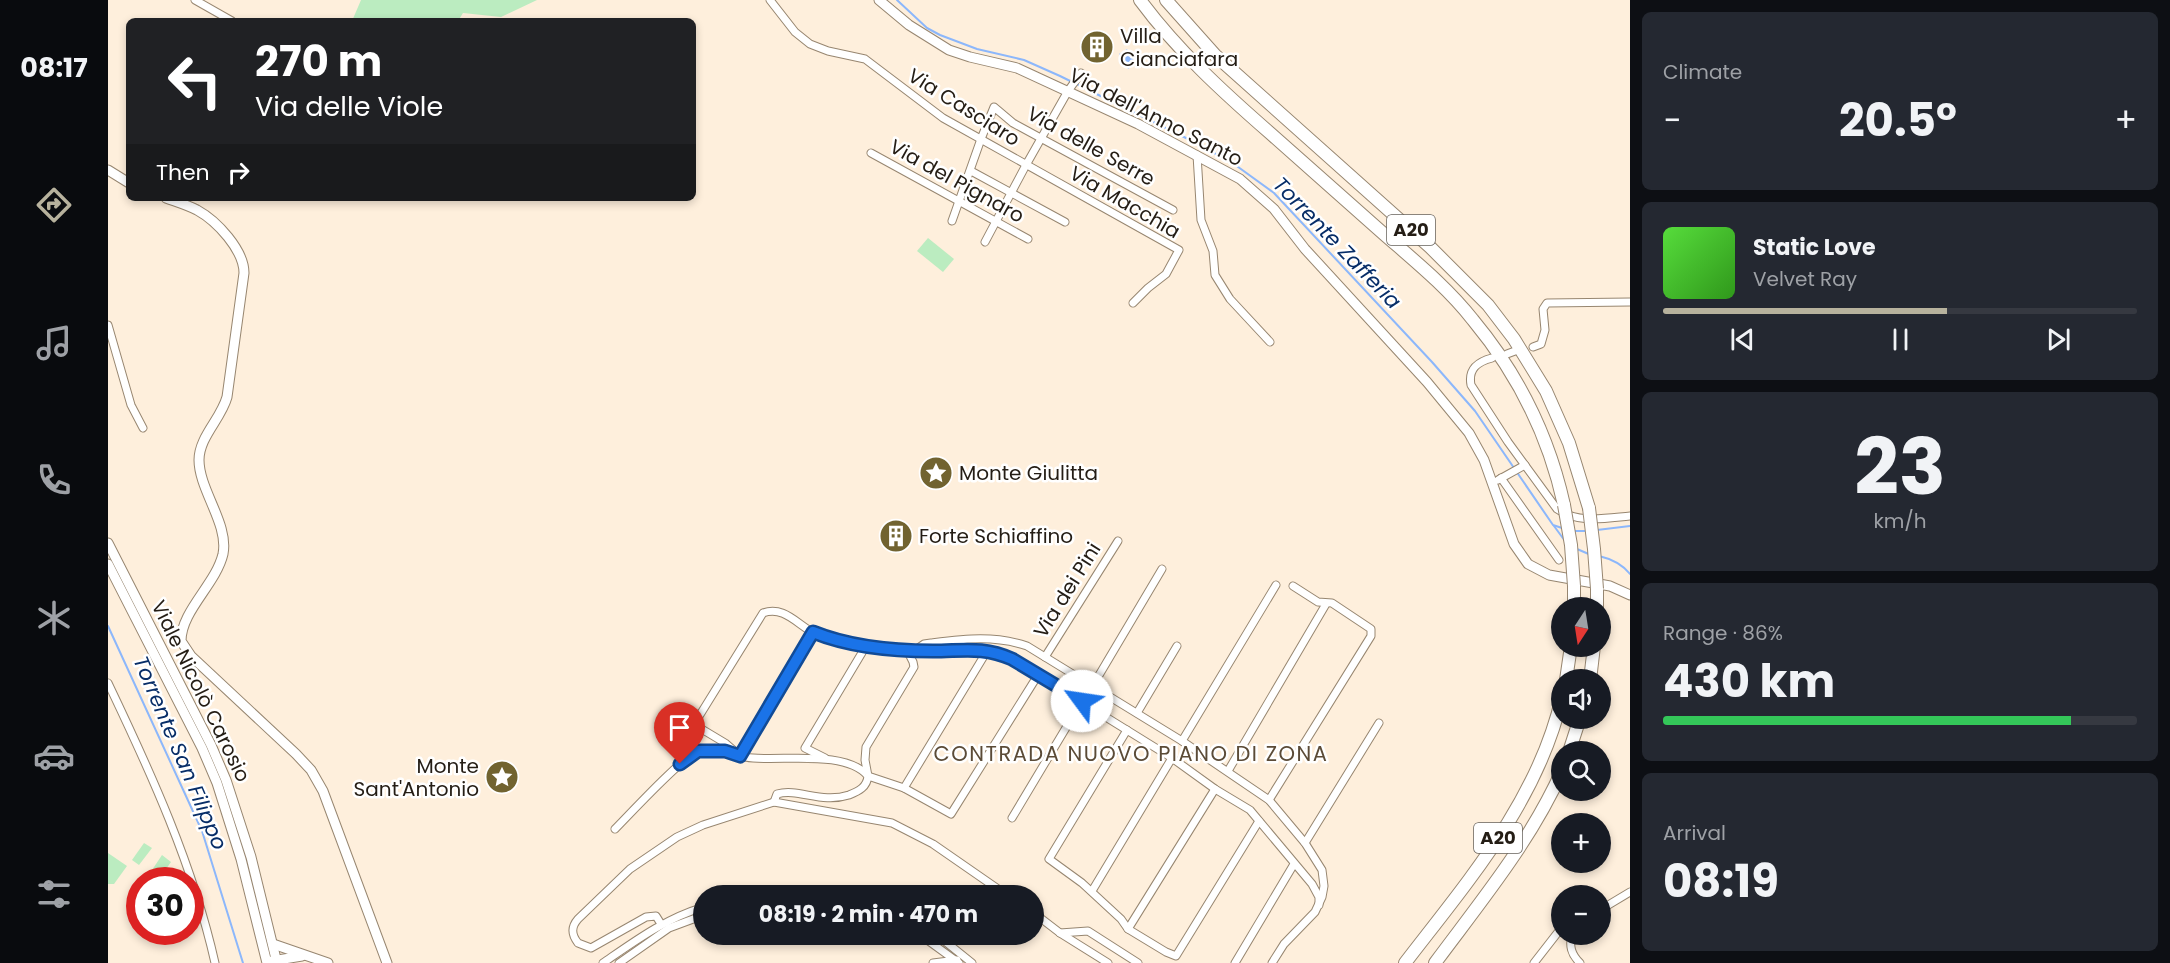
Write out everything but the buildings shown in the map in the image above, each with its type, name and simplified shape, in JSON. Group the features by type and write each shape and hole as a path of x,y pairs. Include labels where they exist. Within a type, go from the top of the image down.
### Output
{"highway":[{"name":"A20","path":"1140,0 1166,33 1201,70 1416,262 1472,318 1509,370 1532,410 1553,463 1571,545 1574,597"},
{"name":"A20","path":"1166,0 1222,62 1430,247 1488,304 1528,359 1552,403 1572,451 1589,508 1597,597"},
{"name":"A20","path":"1405,963 1477,868 1517,808 1544,755 1552,729"},
{"name":"A20","path":"1435,963 1520,848 1538,820 1551,793"}],"street":[{"path":"195,0 227,18"},
{"name":"Via Casciaro","path":"770,0 795,32 810,44 828,51 865,59 935,113 1026,165"},
{"name":"Via dell'Anno Santo","path":"879,0 917,31 949,50 1017,68 1069,90 1240,179 1274,209 1305,249 1427,382 1475,442 1499,480 1514,544 1528,564 1549,575 1610,586 1630,595"},
{"path":"985,242 1041,138 1079,75"},
{"name":"Via delle Serre","path":"981,140 994,107 1013,123 1173,210"},
{"path":"952,221 981,140"},
{"name":"Via del Pignaro","path":"870,153 1028,239"},
{"path":"1197,155 1201,220 1213,251 1215,275 1230,299 1270,342"},
{"name":"Via Macchia","path":"1026,165 1179,249 1166,274 1133,303"},
{"path":"108,170 126,181"},
{"path":"971,171 1065,222"},
{"path":"174,201 210,218 237,249 244,267 242,297 227,397 223,410 201,447 199,459 201,474 222,536 222,554 218,567 186,622 181,641 191,656 311,770 323,791 387,963"},
{"path":"1533,347 1541,344 1545,330 1543,309 1547,303 1630,302"},
{"path":"108,325 131,405 143,428"},
{"path":"1507,354 1515,351"},
{"path":"1492,358 1474,366 1470,381 1523,466 1557,508 1563,513 1604,519 1630,516"},
{"path":"1523,466 1499,480 1559,560"},
{"name":"Via dei Pini","path":"1045,657 1118,541"},
{"name":"Viale Nicolò Carosio","path":"108,543 218,761 245,836 273,944 272,962"},
{"name":"Viale Nicolò Carosio","path":"108,564 217,783 272,962"},
{"path":"1092,687 1162,569"},
{"path":"1182,741 1276,585"},
{"path":"1269,800 1371,636 1371,629 1332,603 1318,603 1293,586"},
{"path":"1228,771 1326,604"},
{"path":"740,756 725,743 700,728 698,718 763,613 772,610 782,612 813,632 841,642 910,650 975,649 987,651 1012,659 1082,701 1250,810 1316,891 1319,905"},
{"path":"740,756 813,632"},
{"path":"910,650 924,644 985,638 1027,646 1182,741 1269,800 1305,843 1322,870 1324,886 1315,912 1284,944 1272,963"},
{"path":"866,646 805,748 832,761 862,769 868,776 904,788 951,813 1038,675"},
{"path":"1137,713 1177,646"},
{"path":"774,802 777,794 783,792 817,798 837,798 859,791 867,782 868,776 866,747 914,667 910,650"},
{"path":"904,788 987,651"},
{"path":"108,683 160,794 204,912 215,963"},
{"path":"1012,818 1082,701"},
{"path":"1305,843 1379,723"},
{"path":"1127,730 1049,859 1092,891 1128,929 1176,956 1259,820"},
{"path":"615,829 680,764 698,751 725,751 740,756 832,761"},
{"path":"1092,891 1172,758"},
{"path":"1128,929 1215,789"},
{"path":"661,924 656,916 651,915 591,948 578,943 573,934 573,928 578,919 616,881 677,837 696,828 774,802 892,823 933,844 992,885"},
{"path":"1234,963 1294,864"},
{"path":"1611,903 1630,892"},
{"path":"603,963 661,924 693,911"},
{"path":"619,963 669,928 693,919"},
{"path":"1044,921 1108,963"},
{"path":"1060,933 1088,931 1138,963"},
{"path":"1534,963 1551,941"},
{"path":"273,944 304,959"},
{"path":"934,945 958,962"},
{"path":"951,945 972,963"},
{"path":"1570,945 1580,963"},
{"path":"958,962 963,954"},
{"path":"272,962 304,959 328,963"},
{"path":"933,963 958,962"}],"green space":[{"path":"361,0 537,0 501,17 463,13 460,18 353,18"},
{"path":"928,238 954,259 943,272 917,251"},
{"path":"144,843 152,848 139,865 132,860"},
{"path":"108,853 127,866 114,884 108,884"},
{"path":"162,855 171,862 167,867 154,867"}],"water":[{"path":"1127,49 1136,64 1128,69 1119,54"}],"waterway":[{"name":"Torrente Zafferia","path":"897,0 927,28 940,35 977,49 1024,60 1060,76 1192,141 1234,164 1274,193 1475,411 1553,525 1565,529"},
{"path":"1554,526 1565,541"},
{"name":"Torrente Zafferia","path":"1597,530 1630,526"},
{"name":"Torrente Zafferia","path":"1573,531 1588,531"},
{"path":"1577,549 1591,555"},
{"path":"1599,556 1616,562 1630,574"},
{"name":"Torrente San Filippo","path":"108,626 202,831 243,963"}],"place":[{"name":"Villa Cianciafara","path":"1097,47"},
{"name":"Monte Giulitta","path":"936,473"},
{"name":"Forte Schiaffino","path":"896,536"},
{"name":"Monte Sant'Antonio","path":"502,777"}],"district":[{"name":"CONTRADA NUOVO PIANO DI ZONA","path":"1131,754"}],"route":[{"path":"680,764 698,751 725,751 740,756 813,632 841,642 866,646 936,651 975,649 999,654 1012,659 1082,701"}]}
